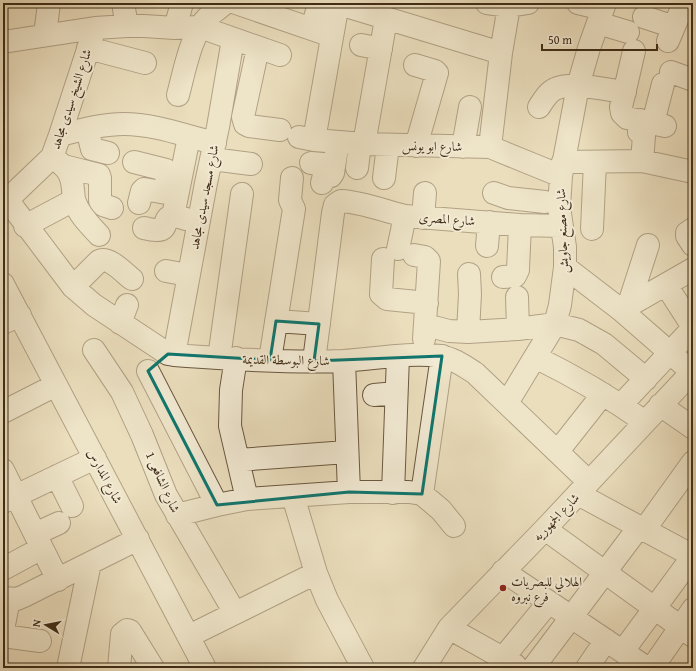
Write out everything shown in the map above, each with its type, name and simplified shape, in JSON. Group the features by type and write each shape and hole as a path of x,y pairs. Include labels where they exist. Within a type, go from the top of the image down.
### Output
{"street":[{"path":"45,35 49,3"},
{"path":"124,3 127,26"},
{"path":"175,28 182,3"},
{"path":"178,95 186,61 200,27 207,17 225,3"},
{"path":"298,136 334,63 322,33 319,3"},
{"path":"487,3 516,5 501,53 490,147"},
{"path":"578,3 602,12 631,41 625,92 621,107 622,113 628,118 653,123"},
{"path":"244,4 284,11 322,33"},
{"path":"322,33 346,4 386,19 501,53"},
{"path":"644,17 680,20 693,5"},
{"name":"شارع مصنع جاويش","path":"507,403 555,324 560,305 565,267 565,247 551,226 559,207 558,170 578,86 589,48 602,12"},
{"path":"357,168 362,144 371,47 386,19"},
{"path":"91,38 127,26 175,28 200,27 280,56"},
{"path":"3,42 45,35 91,38 145,63"},
{"name":"شارع الشيخ سيدى مجاهد","path":"5,197 58,161 60,135 91,38"},
{"name":"شارع مسجد سيدى مجاهد","path":"171,354 213,151 233,39"},
{"name":"شارع ابو يونس","path":"258,48 243,117 245,124 249,126 338,142 416,146 490,147 558,170"},
{"path":"415,65 437,73 416,146"},
{"path":"642,161 644,136 638,130 653,123 667,78 693,80"},
{"path":"539,108 550,92 555,89 578,86 625,92"},
{"path":"463,147 470,107"},
{"path":"60,135 102,126 124,124 146,126 189,137 213,151 251,164"},
{"path":"87,129 92,149 108,153"},
{"path":"171,194 189,137"},
{"path":"322,183 324,175 332,175 338,142"},
{"path":"384,178 388,145"},
{"path":"58,161 71,178 74,200 83,217 99,235"},
{"path":"58,161 99,175 100,202 103,205 112,208"},
{"path":"551,226 545,202 558,170 595,162 642,161 693,172"},
{"path":"134,162 166,170 168,174 173,216"},
{"path":"592,229 595,162"},
{"path":"311,163 334,165"},
{"path":"270,360 294,209 290,200 292,178"},
{"path":"140,203 142,191 144,189 171,194"},
{"path":"425,193 381,294 387,299 427,303"},
{"path":"494,193 508,198 545,202"},
{"path":"242,194 227,358 231,390 230,426 247,499"},
{"name":"شارع البوسطة القديمة","path":"5,197 73,287 94,305 123,314 171,354 227,358 314,361 344,361 398,356 432,355 460,363 475,373 558,451 583,488 641,528 693,556"},
{"path":"26,226 74,200"},
{"name":"شارع المصرى","path":"319,324 333,212 335,204 341,201 373,206 386,212 414,217 551,226"},
{"path":"144,228 160,231 163,229 167,220 173,216 199,221"},
{"path":"487,246 489,222"},
{"path":"503,277 515,276 518,270 520,225"},
{"path":"693,229 687,233 687,236 693,245"},
{"path":"624,309 648,245"},
{"path":"398,255 425,257 429,261 426,325 432,355 422,494"},
{"path":"73,287 99,261 102,260 109,261 132,279"},
{"path":"565,267 624,309 692,372"},
{"path":"166,272 188,275"},
{"path":"468,332 470,294 469,274"},
{"path":"624,309 666,285 691,275"},
{"name":"شارع المدارس","path":"3,284 11,319 56,385 205,668"},
{"path":"621,406 693,328 666,285"},
{"path":"517,297 518,329"},
{"path":"276,321 319,324 314,361"},
{"path":"426,325 449,331 468,332 518,329 555,324 579,330 604,344 646,379"},
{"name":"شارع الشافعى 1","path":"94,350 122,392 142,435 166,495 235,613"},
{"path":"122,392 171,354"},
{"path":"393,493 398,356"},
{"path":"535,357 570,374 645,422"},
{"path":"344,361 349,492"},
{"path":"148,371 217,505"},
{"name":"شارع الجمهوريه","path":"424,668 449,628 545,529 692,372"},
{"path":"3,412 56,385"},
{"path":"374,395 396,393"},
{"path":"558,451 603,394"},
{"path":"660,406 693,428"},
{"path":"238,460 347,452"},
{"path":"9,498 95,458"},
{"path":"533,668 605,572 693,462"},
{"path":"3,470 9,498 39,541 58,580"},
{"path":"58,476 72,506"},
{"path":"177,515 247,499 349,492 409,492 422,494 441,510 454,526"},
{"path":"293,496 316,573 327,600 363,668"},
{"path":"6,561 39,541 59,523"},
{"path":"545,529 687,632"},
{"path":"3,630 6,599 17,599 24,596 138,539"},
{"path":"587,668 614,646 655,608 693,556"},
{"path":"68,668 90,563"},
{"path":"503,571 647,668"},
{"path":"189,636 316,573"},
{"path":"500,663 549,602"},
{"path":"652,668 687,632 693,609"},
{"path":"449,628 500,663 522,668"},
{"path":"119,668 122,634 126,630 130,632 153,668"},
{"path":"3,636 40,641"}],"highlighted area":[{"path":"276,321 319,324 314,361 442,356 422,494 349,492 217,505 148,371 168,354 270,360"}],"place":[{"name":"الهلالي للبصريات فرع نبروه","path":"503,588"}]}
